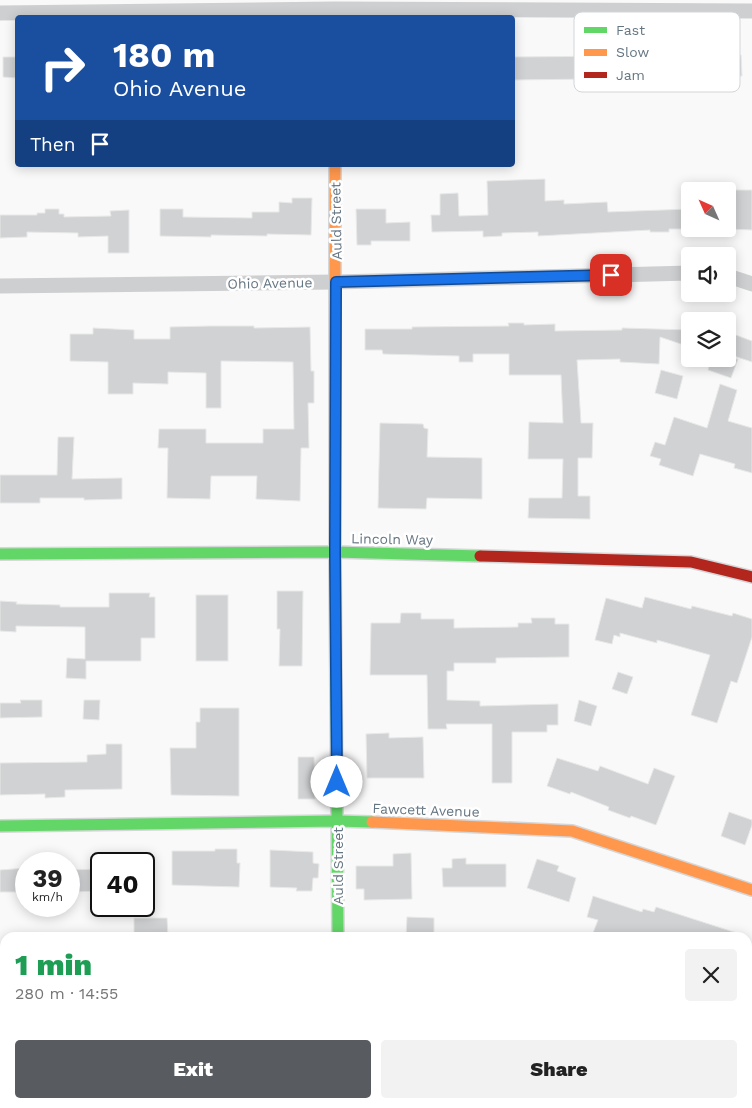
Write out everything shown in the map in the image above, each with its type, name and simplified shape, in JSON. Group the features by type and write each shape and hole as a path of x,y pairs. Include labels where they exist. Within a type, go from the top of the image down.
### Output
{"street":[{"path":"0,13 334,9 752,10"},
{"name":"Auld Street","path":"335,167 335,552 338,932"},
{"name":"Ohio Avenue","path":"0,286 336,282 681,273"},
{"path":"736,279 752,284"},
{"name":"Lincoln Way","path":"0,554 335,552 691,562 752,576"},
{"name":"Fawcett Avenue","path":"0,826 338,821 572,830 752,890"}],"building":[{"path":"741,55 742,76 740,76"},
{"path":"574,56 574,79 515,80 515,57"},
{"path":"3,57 15,57 15,78 3,77"},
{"path":"545,179 545,201 564,200 564,204 607,202 608,212 681,209 681,229 669,229 669,232 650,232 650,230 538,236 538,232 502,233 502,236 483,237 483,231 432,232 431,215 440,215 440,194 458,193 459,216 488,215 487,181"},
{"path":"736,190 752,190 752,230 736,229"},
{"path":"292,198 312,198 311,235 160,236 160,209 183,209 183,217 252,218 252,212 279,212 279,202 292,203"},
{"path":"45,209 59,209 59,214 64,214 64,217 111,216 110,211 129,210 129,253 108,253 108,236 78,237 78,233 27,232 27,237 0,238 0,215 37,215 37,213 45,213"},
{"path":"356,209 386,209 386,223 410,222 410,241 371,241 371,245 357,245"},
{"path":"508,323 524,323 524,325 555,324 555,331 622,330 622,328 681,330 681,344 660,337 659,364 620,362 620,359 577,360 581,423 593,423 592,458 578,458 578,496 590,496 590,519 528,518 529,498 562,498 563,459 528,459 529,422 563,423 561,375 509,375 509,354 473,354 473,362 459,362 459,356 383,354 382,350 365,350 365,329 509,326"},
{"path":"254,326 254,328 310,327 311,371 314,371 314,403 308,403 309,448 301,448 300,501 256,499 257,476 211,476 210,499 167,498 168,448 158,448 159,429 206,429 206,443 263,443 263,429 294,429 293,362 221,361 221,408 206,408 206,373 168,372 168,384 133,383 133,394 108,394 108,362 70,361 70,334 93,334 93,328 134,330 134,339 170,339 170,327"},
{"path":"736,335 752,341 752,362 736,357"},
{"path":"709,367 735,367 731,378 708,370"},
{"path":"661,370 683,376 677,399 655,393"},
{"path":"720,384 737,390 728,421 752,428 752,473 734,468 735,464 700,454 693,476 659,465 661,459 650,456 655,442 665,445 674,417 707,428"},
{"path":"380,423 423,424 424,428 428,429 427,457 482,458 482,499 427,498 426,509 378,508"},
{"path":"58,437 74,437 72,479 122,478 122,499 40,498 40,503 0,503 0,475 57,475"},
{"path":"277,591 303,591 302,666 279,666 280,629 277,629"},
{"path":"109,593 150,593 149,597 155,597 155,638 141,638 141,661 86,661 86,679 66,678 67,658 85,659 85,627 16,626 16,632 0,631 0,601 17,602 16,604 60,605 60,607 109,607"},
{"path":"196,595 228,595 228,661 196,661"},
{"path":"645,597 691,609 692,606 732,616 733,613 752,619 752,637 737,683 731,681 717,723 691,715 710,655 657,640 657,643 620,633 620,637 614,635 612,644 595,640 606,598 642,608"},
{"path":"401,613 421,613 421,619 454,619 454,628 518,627 518,623 532,623 531,618 555,618 555,624 569,624 569,657 496,658 496,663 454,663 454,671 447,671 447,700 480,701 480,706 558,704 558,725 547,725 547,732 512,732 512,783 492,783 492,724 446,724 447,729 428,729 427,675 370,675 371,623 400,623"},
{"path":"618,672 633,677 627,694 612,689"},
{"path":"20,700 42,700 42,717 0,718 0,703 21,703"},
{"path":"84,700 100,700 99,720 83,719"},
{"path":"579,700 597,706 591,726 574,721"},
{"path":"200,708 239,708 239,796 171,795 170,748 196,748 196,722 200,722"},
{"path":"389,733 389,738 423,737 424,778 367,778 366,734"},
{"path":"106,744 122,744 122,789 65,790 65,797 45,798 45,794 0,795 0,763 87,762 87,755 106,754"},
{"path":"298,757 314,757 315,799 298,799"},
{"path":"557,758 598,771 600,766 648,784 654,768 675,776 656,825 608,810 609,807 571,792 570,794 547,786"},
{"path":"729,812 752,820 745,845 721,836"},
{"path":"215,849 237,849 237,863 240,863 239,887 172,885 172,851 215,851"},
{"path":"270,850 313,852 313,863 319,864 318,878 313,878 312,891 296,891 297,888 270,887"},
{"path":"411,853 412,899 364,900 364,889 356,889 356,866 393,866 393,854"},
{"path":"466,858 466,864 506,864 506,887 443,887 442,868 452,868 452,859"},
{"path":"537,859 559,866 557,871 576,878 569,902 527,888"},
{"path":"15,869 15,892 0,892 0,870"},
{"path":"90,869 90,891 80,892 80,870"},
{"path":"593,896 642,912 643,909 654,912 656,907 734,932 593,932 598,920 587,917"},
{"path":"407,917 434,918 434,932 406,932"},
{"path":"134,918 167,918 168,932 134,932"}],"traffic: fast":[{"path":"0,554 335,552 480,556"},
{"path":"335,568 338,932"},
{"path":"0,826 372,822"}],"traffic: slow":[{"path":"335,167 335,568"},
{"path":"372,822 572,831 752,890"}],"traffic: jam":[{"path":"480,556 691,562 752,577"}],"route":[{"path":"337,782 335,552 336,282 611,275"}]}
